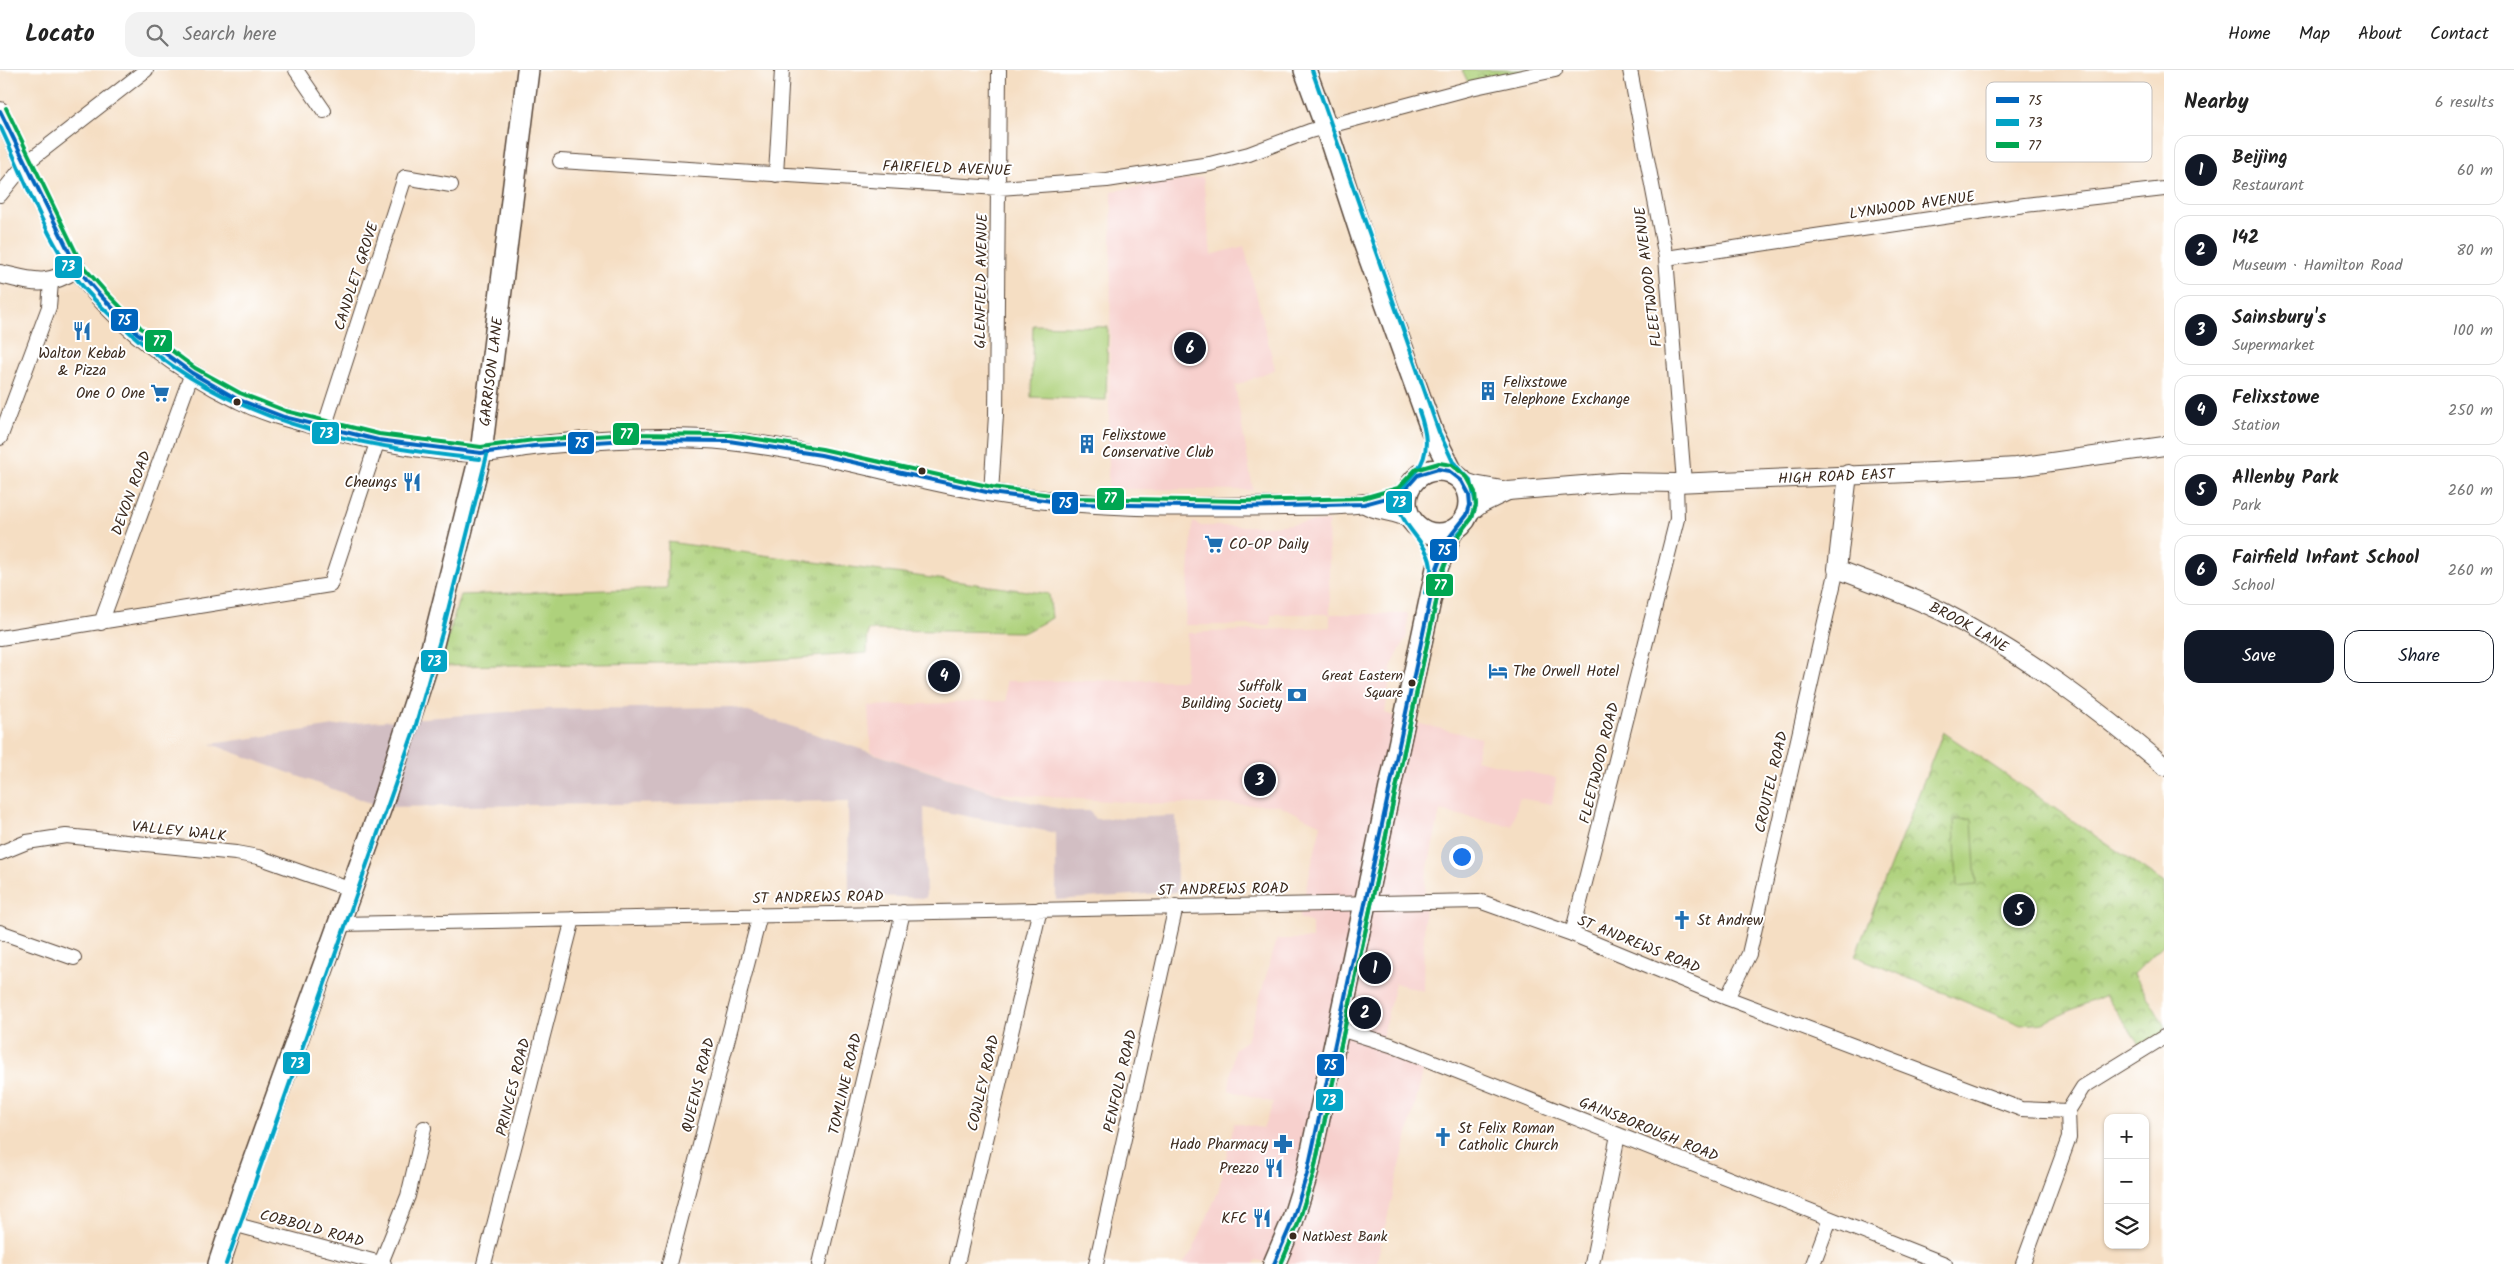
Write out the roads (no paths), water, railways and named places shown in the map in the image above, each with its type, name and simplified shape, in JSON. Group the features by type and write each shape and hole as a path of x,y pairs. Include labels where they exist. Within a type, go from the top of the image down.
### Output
{"main road":[{"name":"GARRISON LANE","path":"219,1264 248,1176 352,890 409,725 430,656 480,453 528,70"},
{"path":"1305,70 1362,237 1433,434 1469,494 1470,505 1467,515 1461,524 1452,531 1432,534 1416,525"},
{"path":"1433,434 1430,456 1414,482 1405,504 1437,568"},
{"path":"1414,482 1438,469 1458,477"},
{"path":"1274,1264 1292,1222 1307,1174 1340,1029 1437,568 1452,531"}],"street":[{"path":"0,195 25,164 146,70"},
{"path":"296,70 324,112"},
{"path":"776,175 782,70"},
{"name":"GLENFIELD AVENUE","path":"991,492 996,415 999,70"},
{"name":"FAIRFIELD AVENUE","path":"560,161 999,188 1107,180 1186,169 1249,154 1326,127 1471,88 1555,70"},
{"name":"FLEETWOOD AVENUE","path":"1630,70 1666,258 1680,483"},
{"path":"0,111 77,268 137,333 192,373 251,406 324,428 378,440 480,453 534,446 627,440 729,441 821,455 991,492 1074,504 1242,507 1364,504 1396,496 1414,482"},
{"name":"CANDLET GROVE","path":"324,428 405,177 451,185"},
{"name":"LYNWOOD AVENUE","path":"1666,258 2025,205 2164,189"},
{"path":"0,274 29,281 51,282 77,268"},
{"path":"0,438 49,307 51,282"},
{"name":"DEVON ROAD","path":"101,623 192,373"},
{"path":"0,638 330,585 378,440"},
{"name":"HIGH ROAD EAST","path":"1458,477 1474,486 1508,490 1620,482 1680,483 2016,467 2164,446"},
{"path":"1837,569 1848,474"},
{"name":"FLEETWOOD ROAD","path":"1572,934 1677,519 1680,483"},
{"name":"HIGH ROAD EAST","path":"1467,515 1480,504 1508,490"},
{"path":"1364,504 1372,509 1398,514 1416,525"},
{"name":"BROOK LANE","path":"1837,569 1941,611 1998,642 2046,673 2112,722 2164,766"},
{"name":"CROUTEL ROAD","path":"1728,998 1749,954 1837,569"},
{"name":"VALLEY WALK","path":"0,853 27,842 66,836 194,848 258,857 352,890"},
{"name":"ST ANDREWS ROAD","path":"340,924 1479,901 1572,934 1728,998 2021,1108 2068,1111"},
{"name":"PENFOLD ROAD","path":"1096,1264 1176,906"},
{"name":"COWLEY ROAD","path":"957,1264 1040,909"},
{"name":"TOMLINE ROAD","path":"819,1264 903,912"},
{"name":"QUEENS ROAD","path":"668,1264 760,915"},
{"name":"PRINCES ROAD","path":"484,1264 573,919"},
{"path":"0,932 74,958"},
{"name":"GAINSBOROUGH ROAD","path":"1340,1029 1391,1045 1946,1264"},
{"path":"2023,1264 2069,1138 2068,1111 2083,1087 2164,1037"},
{"path":"382,1264 408,1196 424,1128"},
{"path":"1592,1264 1618,1135"},
{"path":"1813,1264 1830,1218"},
{"name":"COBBOLD ROAD","path":"233,1224 382,1264"}],"place":[{"name":"Walton Kebab & Pizza","path":"82,331"},
{"name":"Fairfield Infant School","path":"1190,348"},
{"name":"Felixstowe Telephone Exchange","path":"1488,391"},
{"name":"One O One","path":"160,393"},
{"name":"Felixstowe Conservative Club","path":"1087,444"},
{"name":"Cheungs","path":"412,482"},
{"name":"CO-OP Daily","path":"1214,544"},
{"name":"The Orwell Hotel","path":"1498,671"},
{"name":"Felixstowe","path":"944,676"},
{"name":"Great Eastern Square","path":"1412,683"},
{"name":"Suffolk Building Society","path":"1297,695"},
{"name":"Sainsbury's","path":"1260,780"},
{"name":"Allenby Park","path":"2019,910"},
{"name":"St Andrew","path":"1682,920"},
{"name":"Beijing","path":"1375,968"},
{"name":"142","path":"1365,1013"},
{"name":"St Felix Roman Catholic Church","path":"1443,1137"},
{"name":"Hado Pharmacy","path":"1283,1144"},
{"name":"Prezzo","path":"1274,1168"},
{"name":"KFC","path":"1262,1218"},
{"name":"NatWest Bank","path":"1293,1236"}]}
